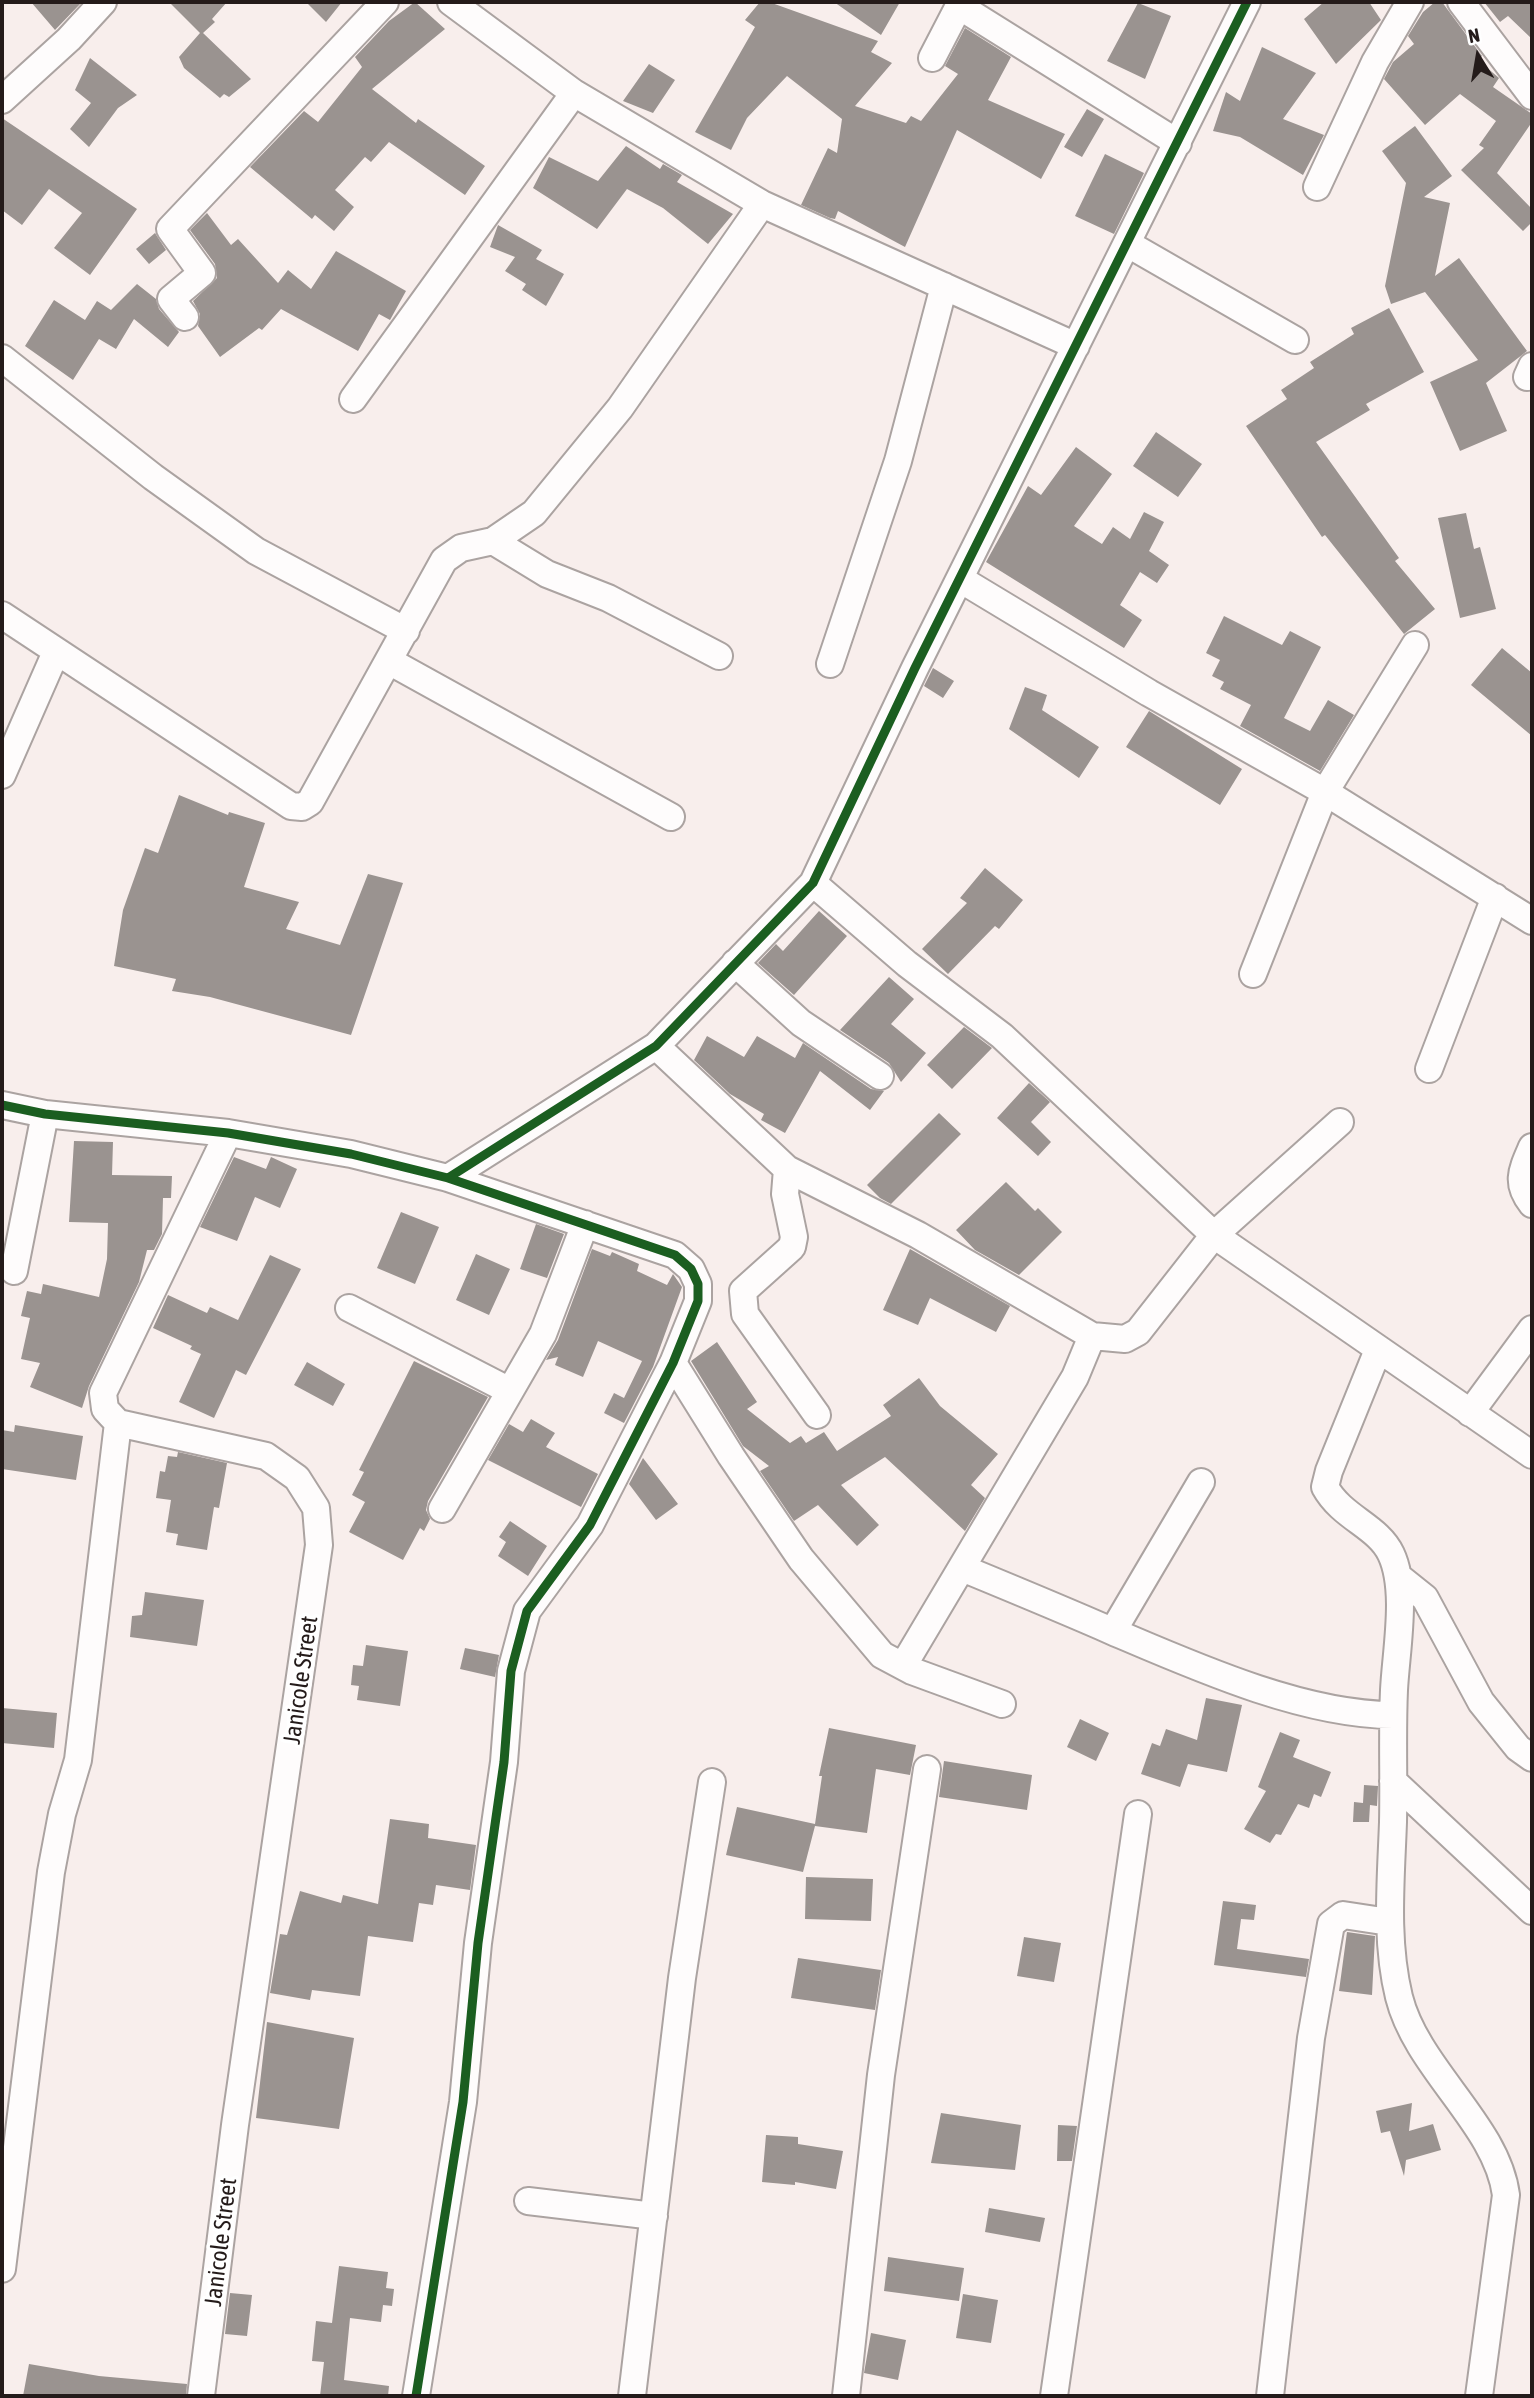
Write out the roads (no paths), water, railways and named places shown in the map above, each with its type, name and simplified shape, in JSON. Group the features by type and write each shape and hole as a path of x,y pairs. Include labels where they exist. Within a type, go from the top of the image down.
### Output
{"street":[{"path":"2,100 69,39 103,2"},
{"path":"185,317 172,299 202,273 170,229 385,2"},
{"path":"448,1178 656,1046 813,883 960,579 1247,2"},
{"path":"1317,187 1375,62 1410,2"},
{"path":"1461,2 1532,96"},
{"path":"457,4 574,93 762,204 1076,346"},
{"path":"932,58 960,4 1178,143"},
{"path":"353,399 574,93"},
{"path":"2,615 291,806 302,807 310,802 444,560 460,548 493,541 534,513 620,408 762,204"},
{"path":"1128,244 1295,340"},
{"path":"830,664 898,461 944,286"},
{"path":"2,358 153,477 256,551 406,631"},
{"path":"493,541 547,574 608,598 719,656"},
{"path":"960,579 1149,694 1325,792 1532,921"},
{"path":"1253,974 1325,792 1415,645"},
{"path":"2,775 56,652"},
{"path":"389,661 671,817"},
{"path":"813,883 907,964 1002,1036 1214,1235 1532,1455"},
{"path":"1429,1069 1494,897"},
{"path":"735,963 801,1023 880,1076"},
{"path":"656,1046 787,1168 918,1236 1092,1336 1132,1338 1214,1235 1340,1122"},
{"path":"2,1105 45,1114 228,1133 351,1154 448,1178 675,1255 691,1269 698,1284 698,1301 673,1363 590,1525 527,1611 511,1671 504,1762 478,1943 463,2102 416,2396"},
{"path":"14,1271 45,1114"},
{"path":"2,2269 51,1871 62,1814 78,1760 118,1423 105,1409 103,1393 228,1133"},
{"path":"1532,1147 1521,1171 1520,1183 1532,1204"},
{"path":"787,1168 785,1194 794,1237 792,1247 743,1291 745,1314 817,1415"},
{"path":"443,1509 542,1334 584,1224"},
{"path":"349,1308 510,1391"},
{"path":"1470,1413 1532,1329"},
{"path":"903,1666 1075,1377 1092,1336"},
{"path":"1378,1350 1329,1471 1325,1488 1335,1504 1376,1534 1390,1552 1400,1578 1393,1715 1389,1922 1399,1995 1408,2025 1444,2083 1495,2155 1503,2174 1506,2194 1479,2396"},
{"path":"673,1363 731,1456 801,1559 882,1655 903,1666 1002,1704"},
{"name":"Janicole Street","path":"118,1423 266,1456 297,1478 316,1508 319,1545 235,2124 201,2396"},
{"path":"1113,1631 1201,1482"},
{"path":"962,1568 1192,1666 1262,1689 1360,1715 1393,1715"},
{"path":"1400,1578 1425,1598 1481,1702 1518,1748 1532,1758"},
{"path":"846,2396 881,2075 927,1769"},
{"path":"1393,1781 1532,1911"},
{"path":"632,2396 682,1978 712,1782"},
{"path":"1054,2396 1138,1814"},
{"path":"1270,2396 1311,2038 1331,1924 1343,1915 1389,1922"},
{"path":"528,2202 654,2216"}]}
